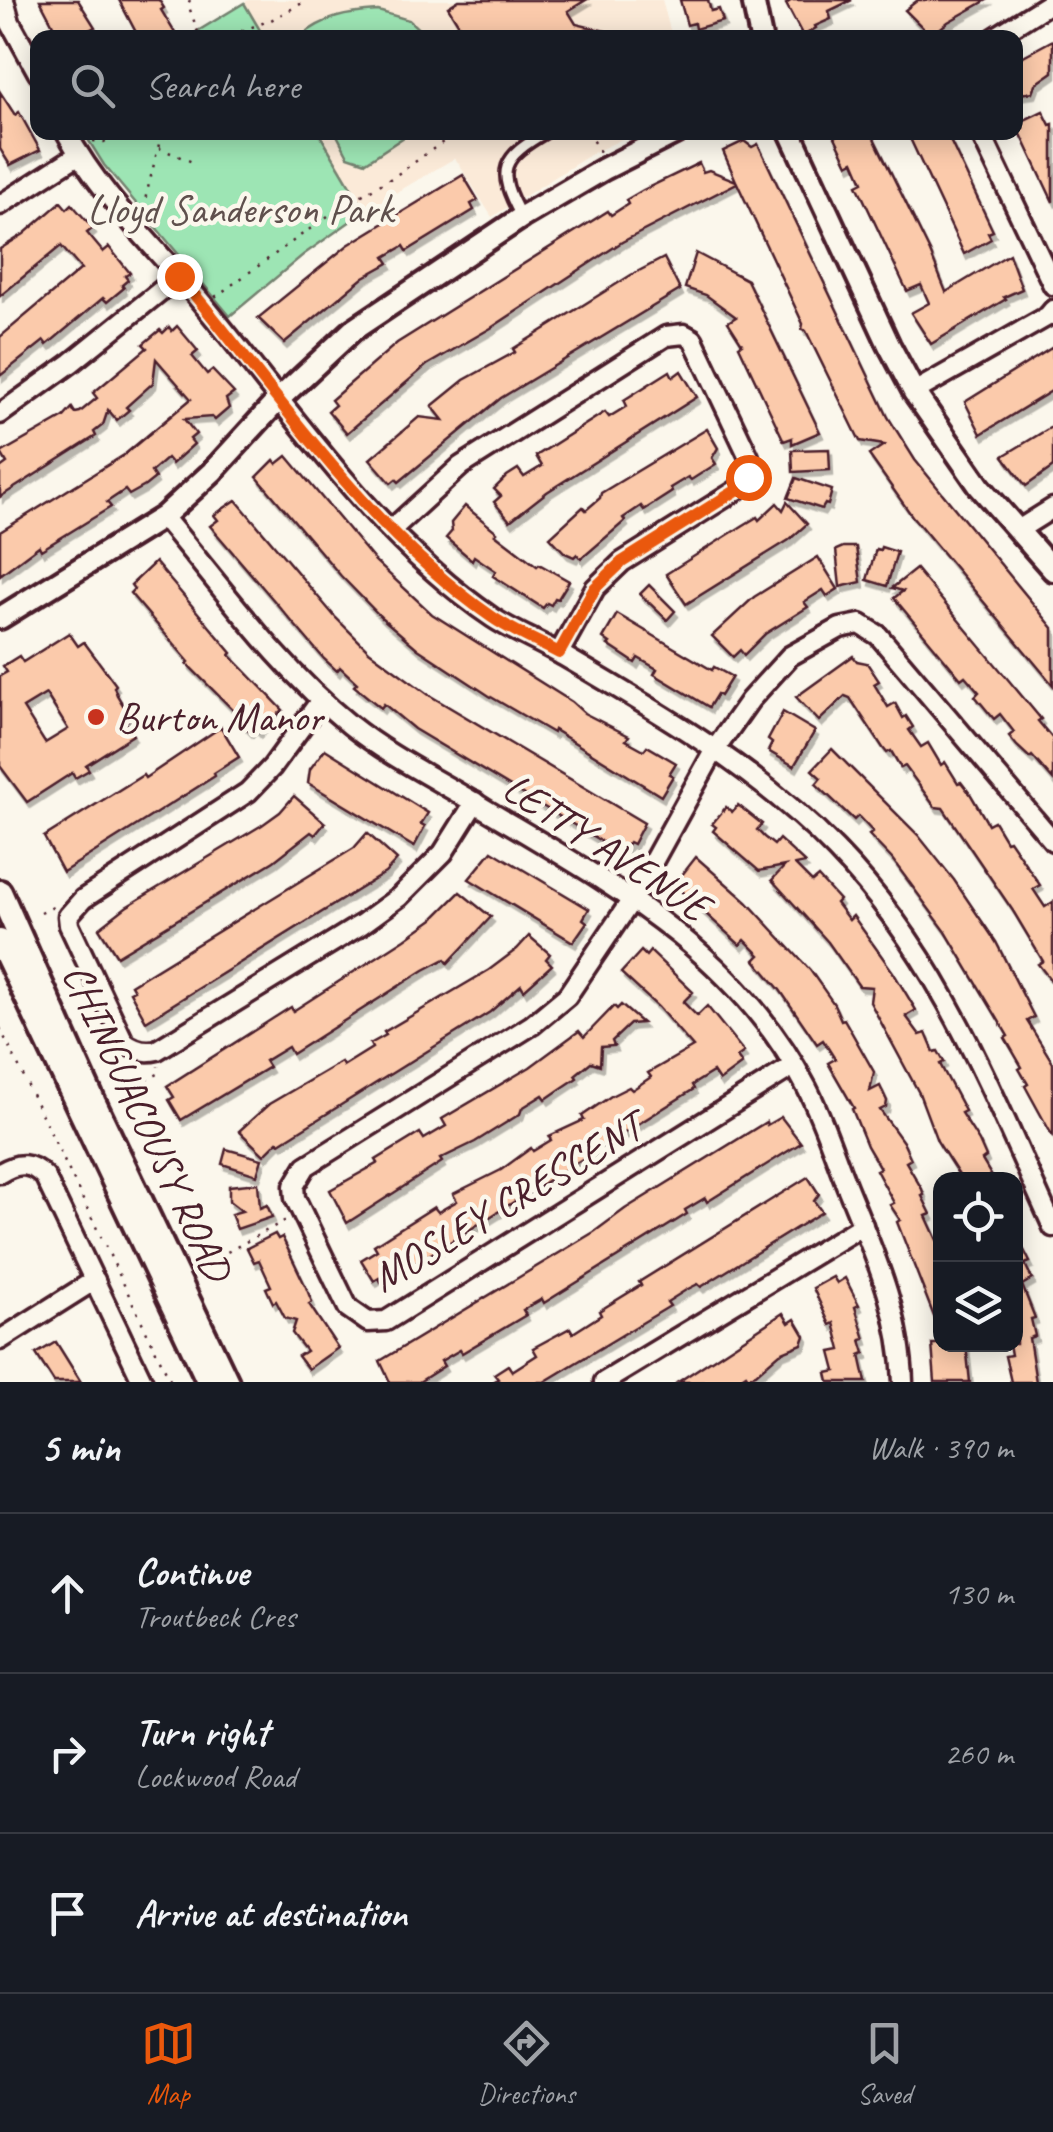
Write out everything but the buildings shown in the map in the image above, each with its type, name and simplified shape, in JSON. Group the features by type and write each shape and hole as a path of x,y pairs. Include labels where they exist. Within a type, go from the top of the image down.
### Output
{"main road":[{"name":"CHINGUACOUSY ROAD","path":"0,892 94,1104 227,1382"},
{"name":"CHINGUACOUSY ROAD","path":"0,940 210,1382"}],"street":[{"path":"4,0 10,22 30,59"},
{"path":"753,0 759,30"},
{"path":"1007,30 1053,1"},
{"path":"0,618 163,516 212,472 279,398 352,330 522,217 661,140"},
{"path":"794,140 880,328 914,392 959,460 1053,570"},
{"path":"984,140 1053,285"},
{"path":"0,205 71,142 101,190 204,305 391,530 495,619 559,653 764,784 834,848 868,884 925,960 950,1003 1053,1227"},
{"path":"0,414 72,364 179,276"},
{"path":"914,392 1053,310"},
{"path":"391,530 461,466 533,418 666,336 684,334 694,339 749,457 748,477 737,490 622,562 595,588 559,653"},
{"path":"1018,530 1053,508"},
{"name":"LETTY AVENUE","path":"163,516 252,626 321,700 353,728 633,898 678,931 721,971 760,1016 807,1089 890,1297 899,1334 902,1382"},
{"path":"301,1212 294,1186 306,1166 532,1026 584,975 633,898 714,751 750,700 790,656 840,628 860,624 878,635 1053,841"},
{"path":"321,700 272,767 248,792 83,899 68,916 124,1042 141,1051 157,1050 362,924 399,897 444,854 475,802"},
{"name":"MOSLEY CRESCENT","path":"301,1212 348,1308 372,1323 386,1321 793,1066"},
{"path":"0,1173 25,1164 37,1168 45,1177 143,1382"},
{"path":"604,1382 862,1225"},
{"path":"0,1340 95,1280"}],"lane":[{"path":"522,217 508,193 505,174 514,150 532,140"}],"path":[{"path":"190,0 197,30"},
{"path":"244,30 308,0"},
{"path":"71,142 107,140"},
{"path":"136,229 150,190 160,140"},
{"path":"204,305 338,208 395,176 447,140"},
{"path":"508,140 514,150"},
{"path":"592,140 610,166"},
{"path":"159,148 195,163"},
{"path":"0,1028 171,1382"},
{"path":"127,1089 158,1074 157,1050"},
{"path":"209,1262 301,1212"}],"shaded area":[{"path":"662,0 670,30 260,30 244,3"},
{"path":"323,140 620,140 492,217 455,158 365,211"}],"green space":[{"path":"244,3 260,30 200,30"},
{"path":"378,11 409,20 420,30 310,30 336,17"},
{"name":"Lloyd Sanderson Park","path":"88,140 323,140 365,211 303,255 230,316 104,165"},
{"path":"340,140 399,140 366,162 348,156"}],"place":[{"name":"Burton Manor","path":"96,717"}],"route":[{"path":"179,276 410,550 495,619 559,653 595,588 622,562 737,490 748,477"}]}
